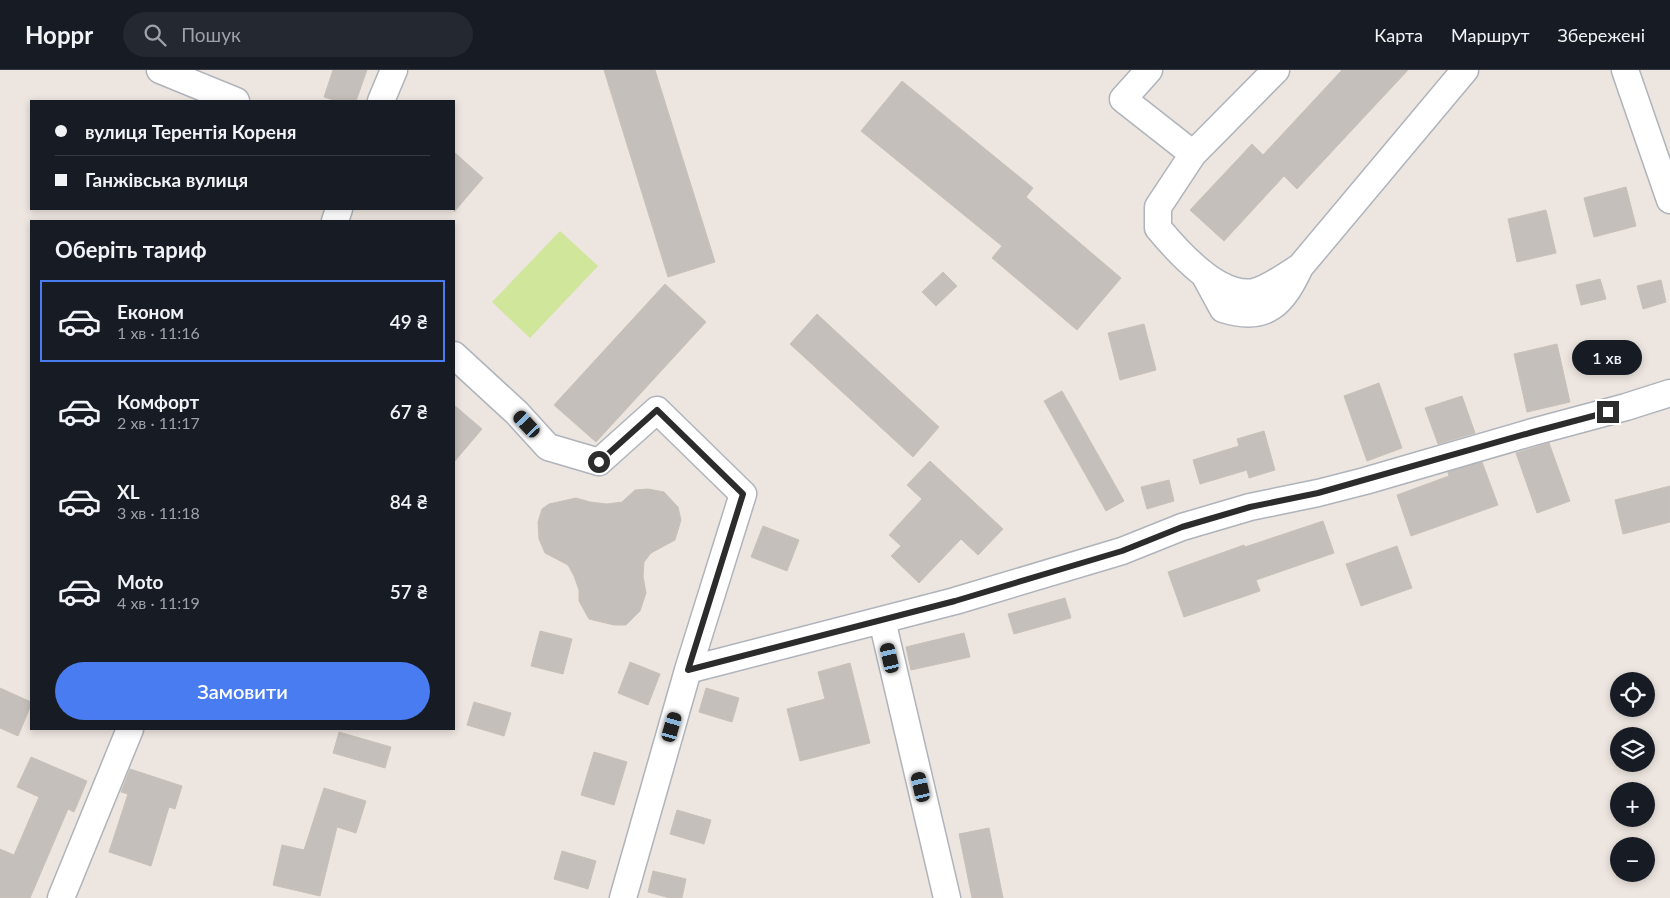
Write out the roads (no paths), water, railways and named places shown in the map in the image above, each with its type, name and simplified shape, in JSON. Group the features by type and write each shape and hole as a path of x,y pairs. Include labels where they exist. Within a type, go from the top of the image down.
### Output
{"street":[{"path":"160,70 234,100"},
{"path":"381,100 394,70"},
{"path":"1149,70 1122,99 1194,154"},
{"path":"1276,70 1194,154 1158,208 1158,228 1171,243 1205,276 1233,290 1254,292 1272,284 1300,267 1465,70"},
{"path":"1625,70 1670,200"},
{"path":"455,356 517,413 548,447 599,462 657,410 743,494 688,670 622,898"},
{"path":"688,670 955,601 1122,551 1182,527 1250,507 1365,481 1626,407 1670,392"},
{"path":"882,620 947,898"},
{"path":"61,898 130,730"}]}
